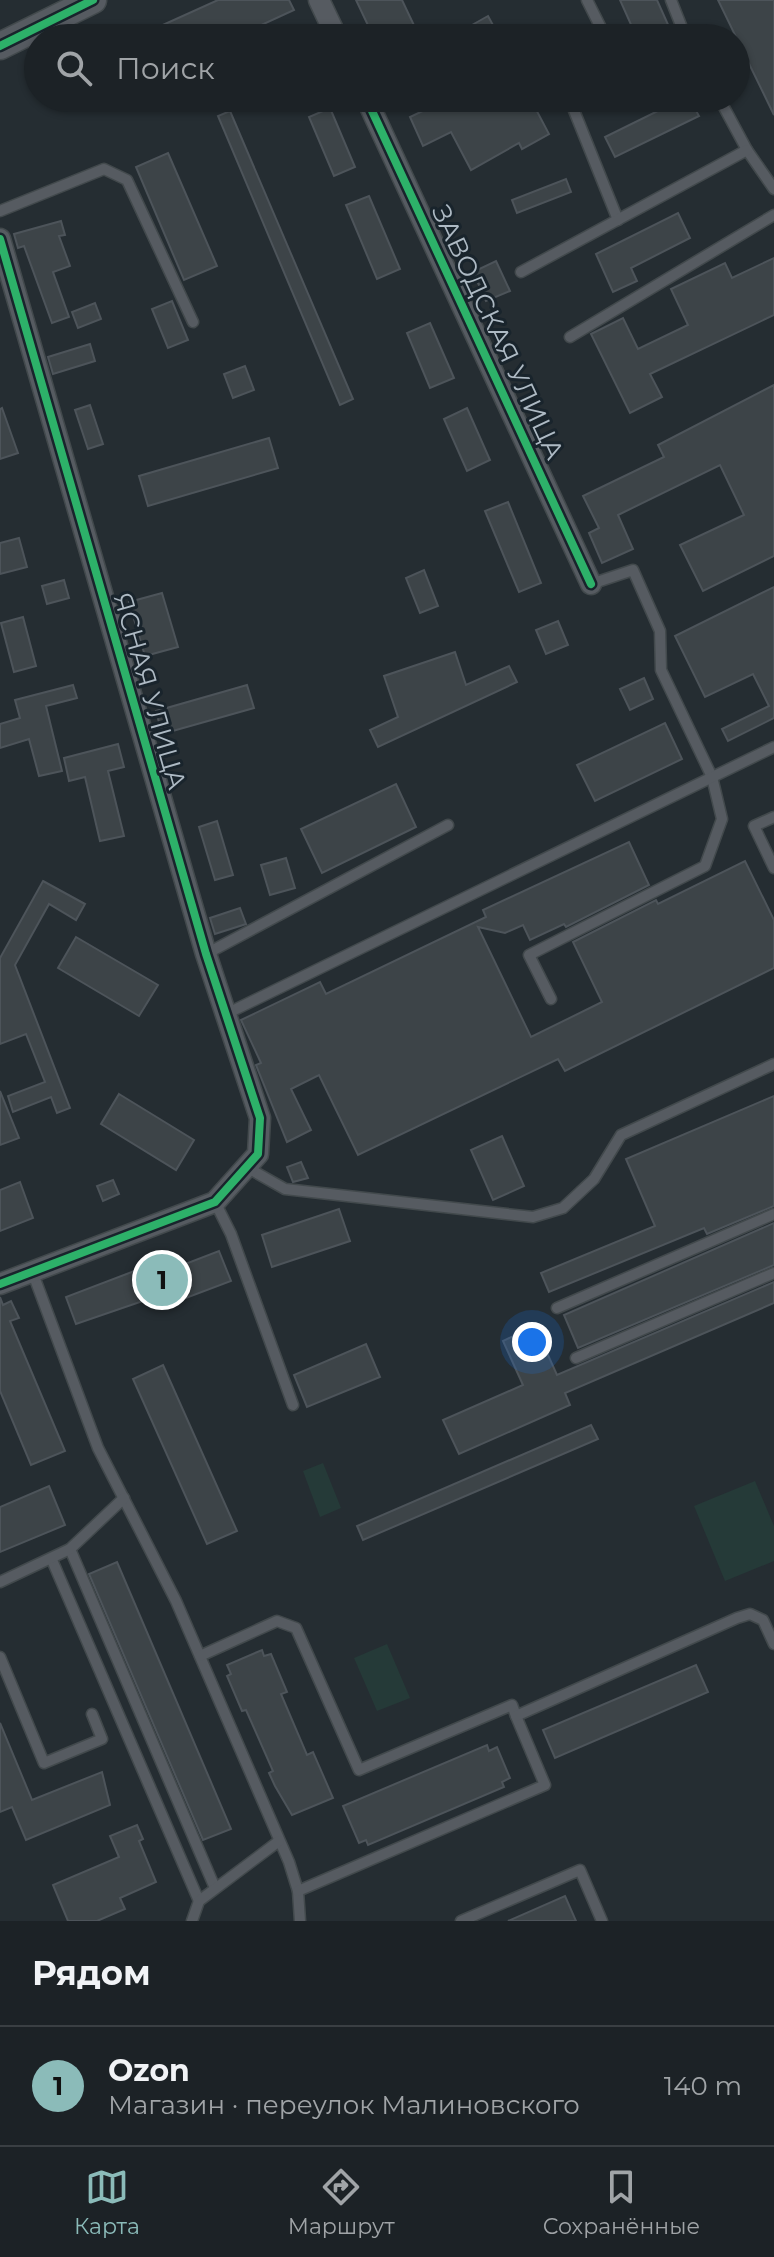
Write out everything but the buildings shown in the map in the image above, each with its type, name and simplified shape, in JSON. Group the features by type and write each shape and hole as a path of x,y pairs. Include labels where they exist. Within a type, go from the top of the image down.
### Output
{"street":[{"path":"44,24 93,0"},
{"path":"319,0 330,24"},
{"path":"0,46 24,34"},
{"name":"ЗАВОДСКАЯ УЛИЦА","path":"372,112 591,584"},
{"name":"ЯСНАЯ УЛИЦА","path":"0,239 206,954 260,1118 253,1161"},
{"path":"0,1284 215,1202 253,1161"}],"lane":[{"path":"587,0 599,24"},
{"path":"671,0 680,24"},
{"path":"575,112 618,220"},
{"path":"727,112 747,150 774,189"},
{"path":"521,272 747,150"},
{"path":"0,211 104,169 127,180 193,322"},
{"path":"570,337 774,215"},
{"path":"551,999 529,955 705,866 722,819 712,777 661,670 660,631 633,570 591,584"},
{"path":"226,1014 774,747"},
{"path":"774,817 754,826 774,868"},
{"path":"206,954 448,825"},
{"path":"253,1161 285,1189 533,1217 563,1208 584,1189 594,1179 621,1135 774,1064"},
{"path":"215,1202 231,1234 293,1405"},
{"path":"557,1308 774,1214"},
{"path":"32,1271 98,1448 200,1656 279,1841 298,1891 300,1921"},
{"path":"576,1358 774,1273"},
{"path":"0,1582 70,1549 124,1498"},
{"path":"70,1549 215,1888"},
{"path":"52,1560 199,1901"},
{"path":"516,1716 750,1614 763,1620 774,1644"},
{"path":"200,1656 277,1621 296,1628 359,1770 512,1705 545,1785 298,1891"},
{"path":"0,1657 44,1763 102,1739 92,1714"},
{"path":"192,1921 199,1901 279,1841"},
{"path":"461,1921 580,1870 602,1921"}],"green space":[{"path":"323,1463 341,1508 320,1517 303,1471"},
{"path":"755,1481 774,1526 774,1561 725,1581 694,1506"},
{"path":"387,1644 410,1698 377,1711 354,1658"}],"cycle path":[{"path":"44,24 93,0"},
{"path":"0,46 24,34"},
{"path":"372,112 591,584"},
{"path":"0,239 206,954 260,1118 258,1154 215,1202 0,1284"}],"place":[{"name":"Ozon","path":"162,1280"}]}
